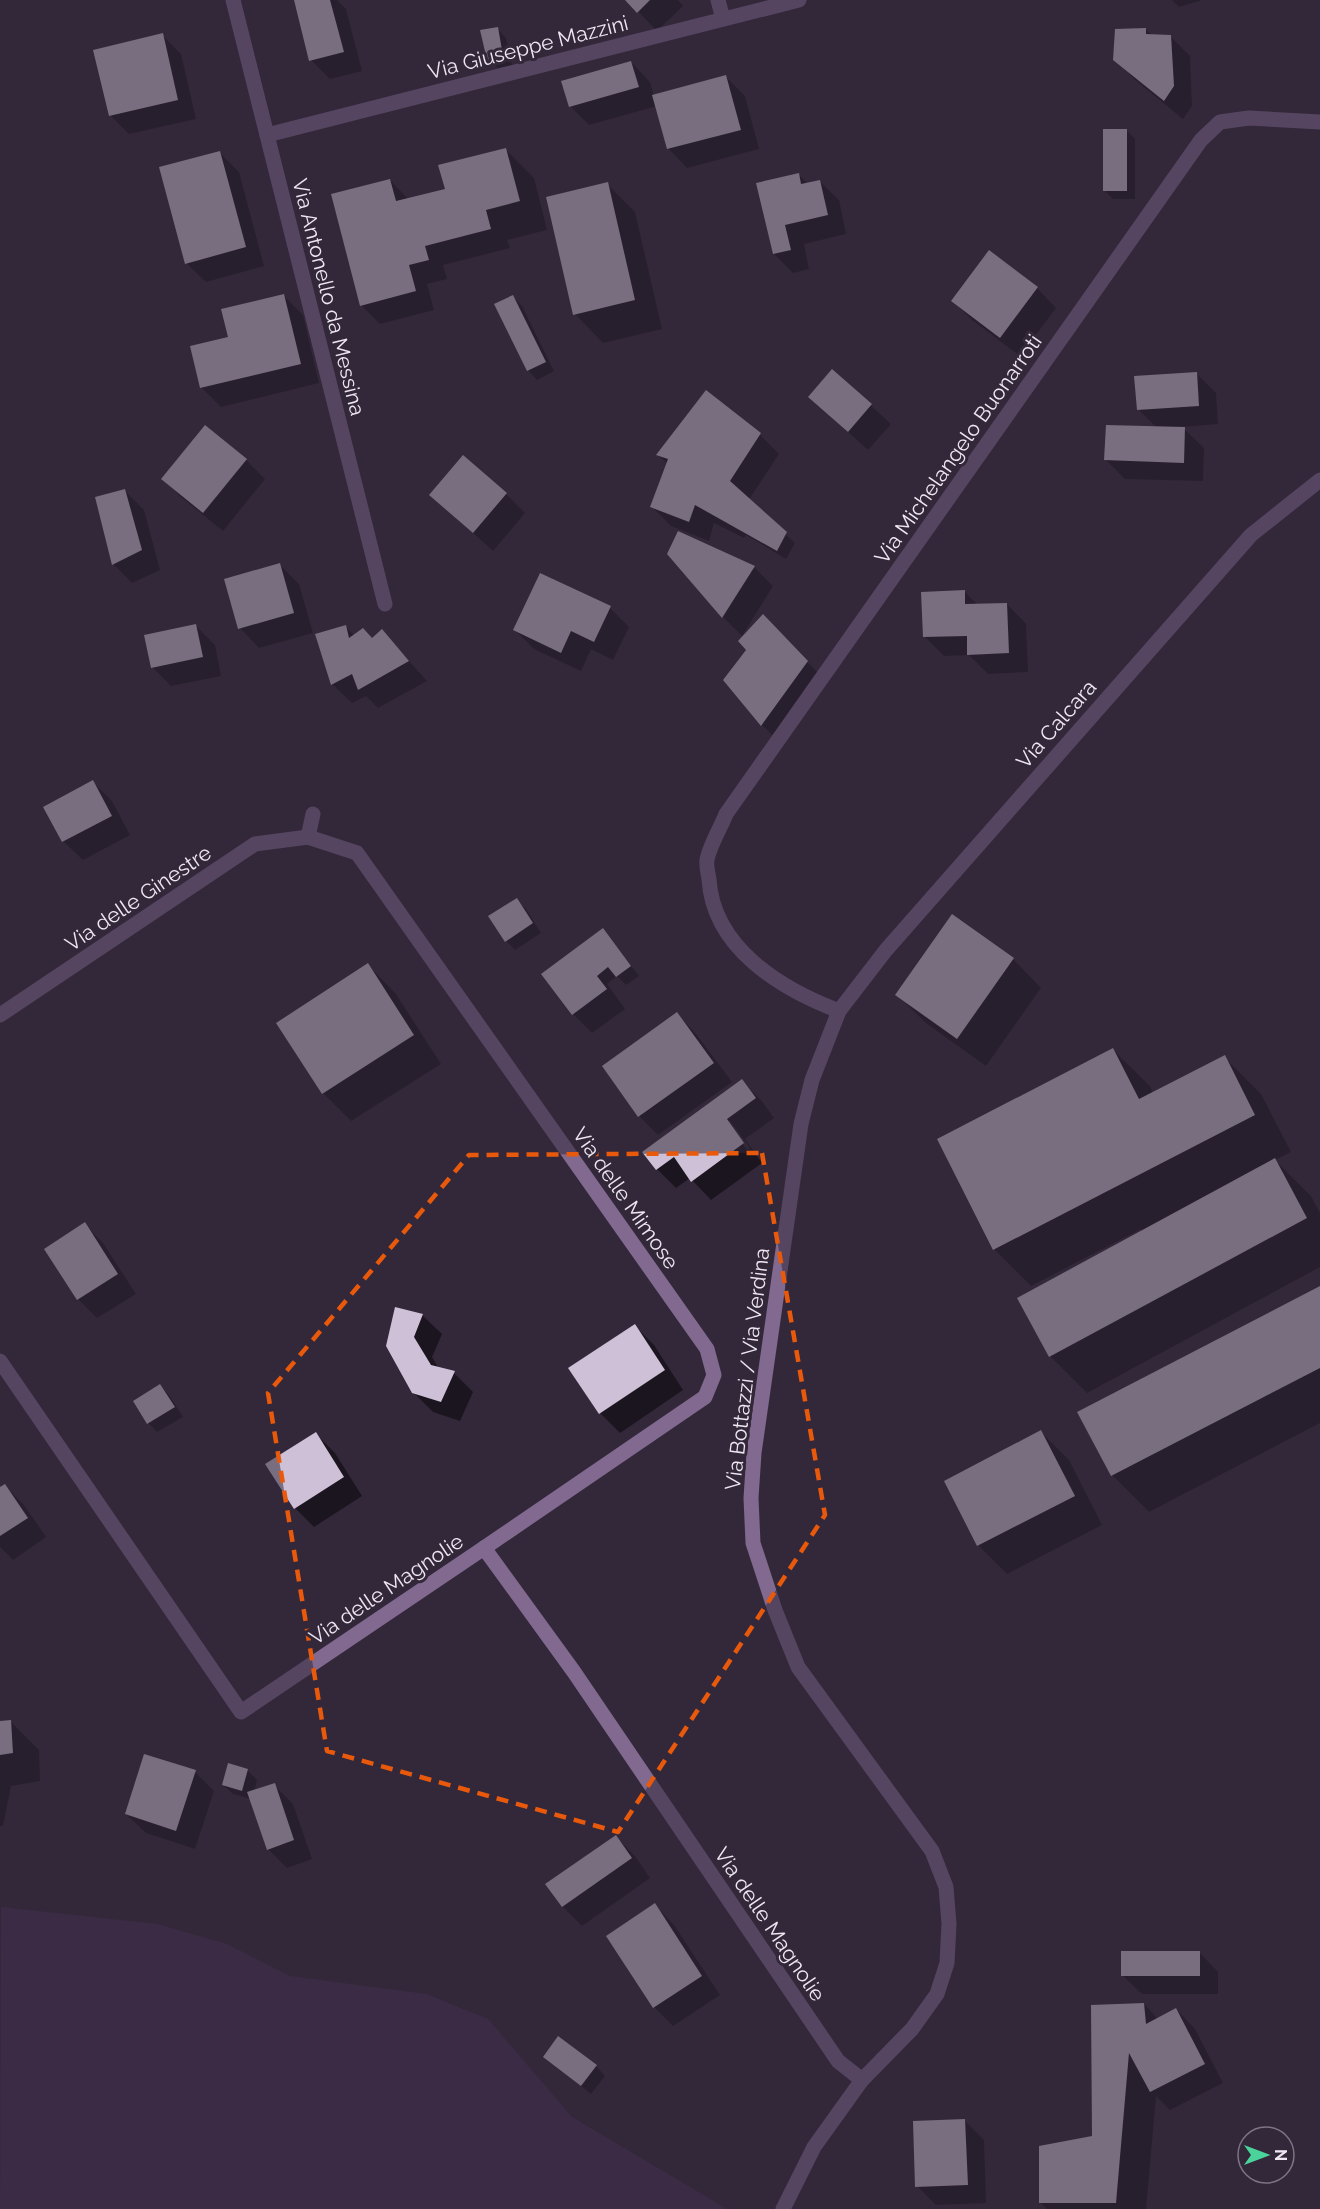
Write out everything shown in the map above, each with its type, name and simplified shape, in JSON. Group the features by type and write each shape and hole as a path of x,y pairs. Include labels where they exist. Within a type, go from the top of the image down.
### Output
{"street":[{"name":"Via Antonello da Messina","path":"233,0 385,604"},
{"path":"718,0 723,19"},
{"name":"Via Giuseppe Mazzini","path":"267,135 799,0"},
{"name":"Via Michelangelo Buonarroti","path":"839,1011 810,1000 775,979 744,955 721,922 710,897 707,860 726,814 1201,140 1220,122 1249,118 1320,122"},
{"name":"Via Calcara","path":"839,1011 886,950 1251,535 1320,480"},
{"path":"308,837 313,814"},
{"name":"Via delle Ginestre","path":"0,1015 255,844 308,837"},
{"name":"Via delle Mimose","path":"308,837 357,853 707,1349 714,1374 705,1397 484,1548"},
{"name":"Via Bottazzi / Via Verdina","path":"783,2209 814,2147 862,2080 912,2029 937,1994 947,1963 949,1924 946,1887 932,1851 798,1667 775,1610 753,1543 751,1498 754,1453 801,1124 812,1080 839,1011"},
{"name":"Via delle Magnolie","path":"0,1361 241,1712 484,1548 574,1672 838,2061 862,2080"}],"highlighted area":[{"path":"762,1153 825,1515 618,1832 327,1751 268,1393 469,1155"}],"shaded area":[{"path":"1,1907 157,1924 227,1944 290,1976 426,1994 488,2019 572,2117 727,2209 0,2209"}],"building":[{"path":"294,0 330,0 344,52 309,61"},
{"path":"625,0 650,0 637,13"},
{"path":"498,27 503,56 487,60 480,30"},
{"path":"1146,28 1146,34 1171,35 1174,86 1164,101 1113,60 1115,29"},
{"path":"163,33 178,100 109,116 93,50"},
{"path":"631,61 639,87 569,107 561,81"},
{"path":"726,75 741,130 667,149 652,95"},
{"path":"1103,129 1127,129 1127,191 1103,191"},
{"path":"506,148 520,201 486,210 491,229 425,246 429,260 409,265 416,291 360,306 331,194 390,179 396,201 445,189 438,165"},
{"path":"220,151 246,247 185,264 159,167"},
{"path":"799,173 801,184 820,180 828,215 785,225 791,250 773,254 756,183"},
{"path":"608,182 635,300 573,315 546,197"},
{"path":"989,250 1038,287 1000,338 951,301"},
{"path":"284,294 301,364 200,388 190,346 228,337 221,309"},
{"path":"513,295 546,362 527,371 494,304"},
{"path":"832,369 872,404 848,432 808,397"},
{"path":"1197,372 1199,406 1137,410 1134,376"},
{"path":"706,390 761,433 730,481 787,532 777,551 695,505 689,522 650,507 668,459 656,455"},
{"path":"205,425 247,459 203,513 161,479"},
{"path":"1106,425 1185,427 1184,463 1104,460"},
{"path":"463,455 507,493 473,533 429,495"},
{"path":"125,489 142,550 112,565 95,497"},
{"path":"678,531 755,566 722,618 667,554"},
{"path":"280,563 294,613 238,629 224,579"},
{"path":"540,573 611,606 594,642 571,631 561,653 513,630"},
{"path":"965,590 965,604 1007,603 1009,653 967,655 967,636 923,637 921,592"},
{"path":"763,614 808,661 761,726 723,680 746,650 738,641"},
{"path":"196,624 203,657 151,668 144,635"},
{"path":"346,625 349,638 363,628 372,638 382,629 409,661 358,690 352,674 331,685 315,634"},
{"path":"93,780 112,816 62,842 43,807"},
{"path":"517,898 533,923 505,942 488,916"},
{"path":"952,914 1014,958 957,1039 895,995"},
{"path":"603,928 631,966 616,977 608,967 597,976 607,989 572,1015 541,974"},
{"path":"368,963 414,1035 322,1094 276,1023"},
{"path":"677,1012 714,1063 638,1117 602,1066"},
{"path":"1113,1048 1139,1099 1225,1055 1255,1115 993,1250 937,1139"},
{"path":"742,1079 756,1098 727,1119 744,1143 691,1182 674,1157 656,1170 642,1152"},
{"path":"1275,1158 1307,1218 1049,1357 1017,1298"},
{"path":"85,1222 118,1274 77,1300 44,1249"},
{"path":"1320,1286 1320,1368 1111,1476 1077,1412"},
{"path":"395,1307 423,1314 414,1337 431,1365 455,1371 441,1402 412,1393 386,1346"},
{"path":"635,1324 665,1370 599,1414 568,1368"},
{"path":"160,1384 175,1407 147,1424 133,1401"},
{"path":"1041,1430 1075,1496 977,1546 944,1481"},
{"path":"316,1432 344,1477 294,1509 265,1464"},
{"path":"5,1484 28,1518 0,1536 0,1487"},
{"path":"11,1720 13,1753 0,1755 0,1721"},
{"path":"144,1754 196,1770 176,1831 125,1814"},
{"path":"228,1763 248,1769 242,1791 222,1785"},
{"path":"275,1783 294,1840 267,1850 247,1792"},
{"path":"616,1835 632,1858 562,1907 545,1884"},
{"path":"655,1903 702,1976 653,2008 606,1936"},
{"path":"1121,1951 1200,1951 1200,1976 1121,1976"},
{"path":"1144,2003 1146,2024 1176,2008 1205,2064 1150,2092 1129,2053 1116,2203 1039,2203 1039,2146 1092,2136 1091,2005"},
{"path":"558,2036 597,2065 581,2086 543,2057"},
{"path":"965,2119 968,2185 915,2187 913,2121"}]}
